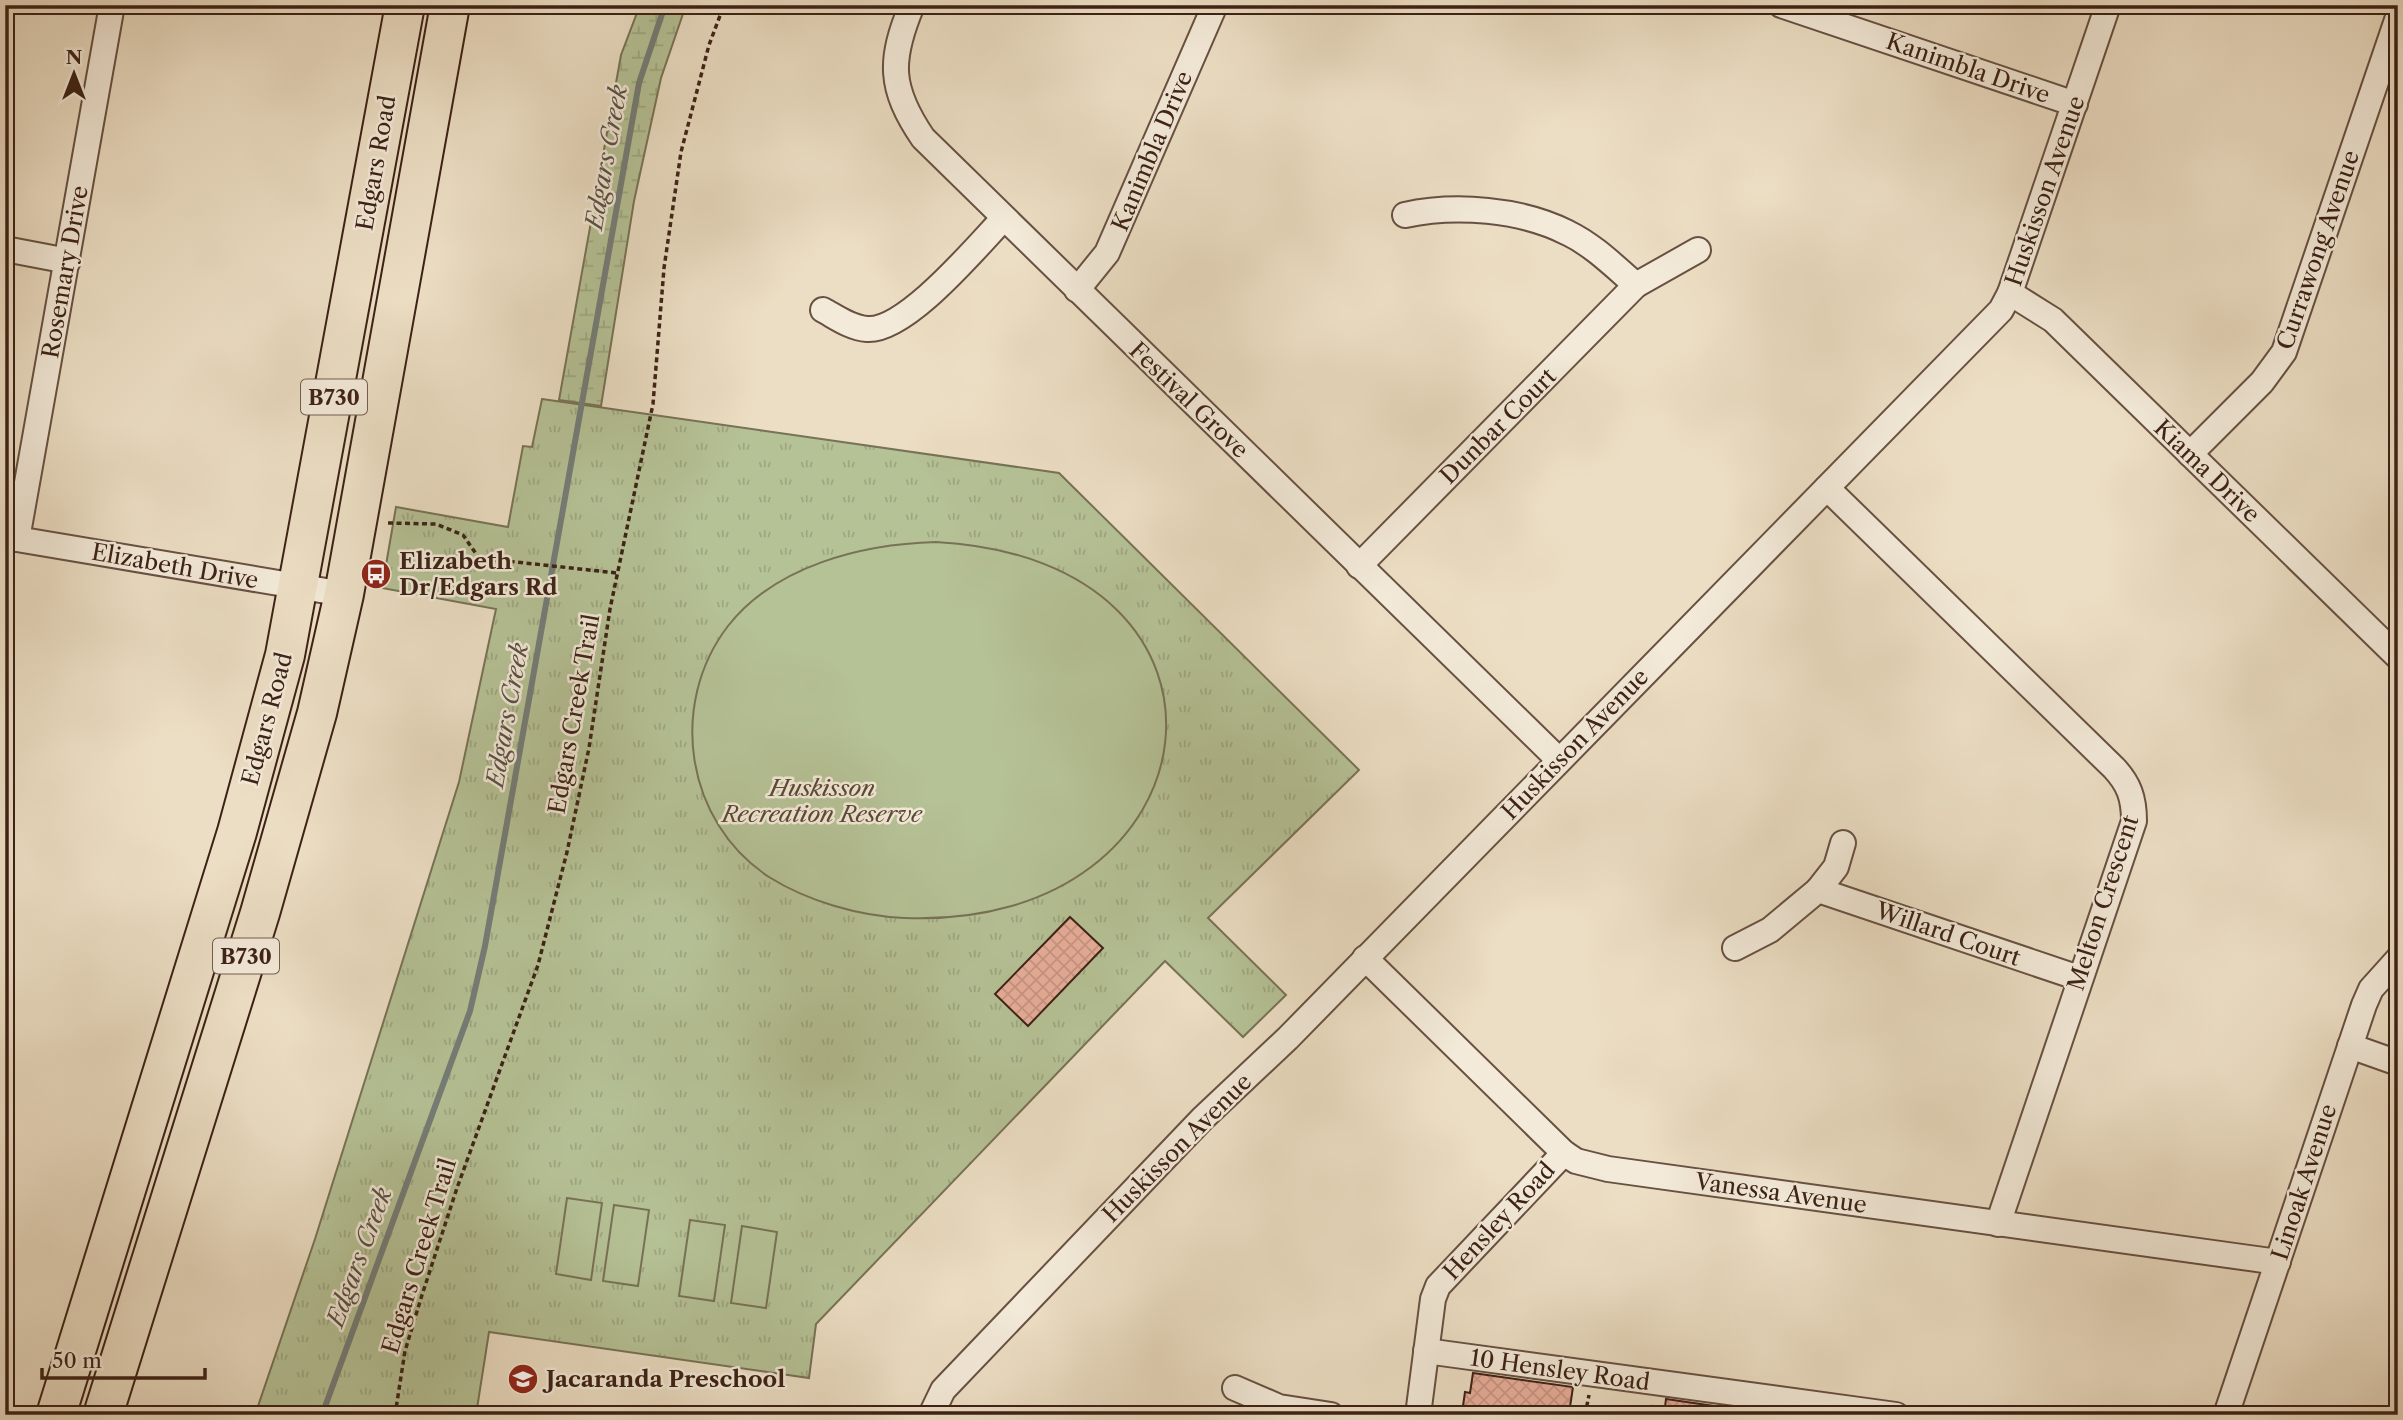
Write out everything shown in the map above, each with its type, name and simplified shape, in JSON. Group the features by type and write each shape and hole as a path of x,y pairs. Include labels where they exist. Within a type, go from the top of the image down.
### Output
{"main road":[{"name":"Edgars Road","path":"103,1415 275,863 317,713 344,594 450,5"},
{"name":"Edgars Road","path":"56,1415 254,775 299,587 401,22"},
{"path":"401,22 442,48"}],"street":[{"name":"Rosemary Drive","path":"11,538 68,261 112,5"},
{"name":"Festival Grove","path":"912,5 894,62 897,89 904,111 923,138 1559,760"},
{"name":"Kanimbla Drive","path":"1077,290 1108,253 1216,5"},
{"name":"Kanimbla Drive","path":"1782,5 1814,10 2075,104"},
{"name":"Huskisson Avenue","path":"931,1415 943,1390 1202,1119 1288,1038 2001,310 2010,293 2108,5"},
{"name":"Currawong Avenue","path":"2190,454 2262,382 2284,352 2398,17"},
{"path":"1405,215 1427,210 1459,209 1511,216 1549,225 1591,246 1636,285"},
{"path":"822,310 866,329 894,324 914,309 1004,219"},
{"path":"5,249 68,261"},
{"name":"Dunbar Court","path":"1359,566 1636,285 1698,250"},
{"name":"Kiama Drive","path":"2010,293 2053,320 2398,657"},
{"name":"Melton Crescent","path":"1827,488 2125,779 2134,804 2134,821 1998,1224"},
{"name":"Elizabeth Drive","path":"11,538 344,594"},
{"path":"1735,948 1770,930 1818,890 1836,867 1843,844"},
{"name":"Willard Court","path":"1818,890 2079,978"},
{"name":"Vanessa Avenue","path":"1365,957 1564,1153 1576,1161 1608,1169 2278,1262"},
{"name":"Linoak Avenue","path":"2226,1415 2371,989 2398,959"},
{"path":"2350,1046 2398,1063"},
{"name":"Hensley Road","path":"1418,1415 1433,1299 1444,1275 1564,1153"},
{"name":"10 Hensley Road","path":"1426,1351 1896,1415"},
{"path":"1235,1388 1279,1407 1331,1415"}],"path":[{"name":"Edgars Creek Trail","path":"395,1415 405,1351 422,1295 457,1188 538,965 589,748 618,573 653,404 663,268 681,152 709,45 724,5"},
{"path":"358,518 390,524 436,524 463,535 479,558 618,573"}],"green space":[{"path":"640,5 686,5 661,78 634,201 601,406 559,400 621,55"},
{"name":"Huskisson Recreation Reserve","path":"542,399 1059,473 1359,770 1208,918 1286,995 1243,1037 1165,961 816,1324 809,1378 489,1332 476,1415 255,1415 315,1239 459,782 496,609 382,588 396,507 508,527 523,446 532,447"},
{"path":"936,542 1044,564 1117,610 1157,672 1165,742 1143,809 1091,867 1011,906 904,918 887,917 834,906 800,893 769,877 741,854 719,826 703,794 694,760 692,725 697,690 709,657 728,626 770,587 796,573 851,553 879,547"},
{"path":"567,1198 602,1203 591,1280 556,1274"},
{"path":"614,1205 649,1210 638,1286 603,1281"},
{"path":"690,1220 725,1225 714,1301 679,1296"},
{"path":"742,1226 777,1232 766,1308 731,1303"}],"building":[{"path":"1070,917 1103,948 1028,1026 995,994"},
{"path":"1473,1373 1573,1387 1570,1407 1576,1407 1575,1415 1462,1413 1465,1392 1470,1393"},
{"path":"1666,1399 1776,1415 1664,1415"}],"waterway":[{"name":"Edgars Creek","path":"322,1415 470,1011 485,946 639,83 665,5"}],"place":[{"name":"Elizabeth Dr/Edgars Rd","path":"376,574"},
{"name":"Jacaranda Preschool","path":"523,1379"}]}
